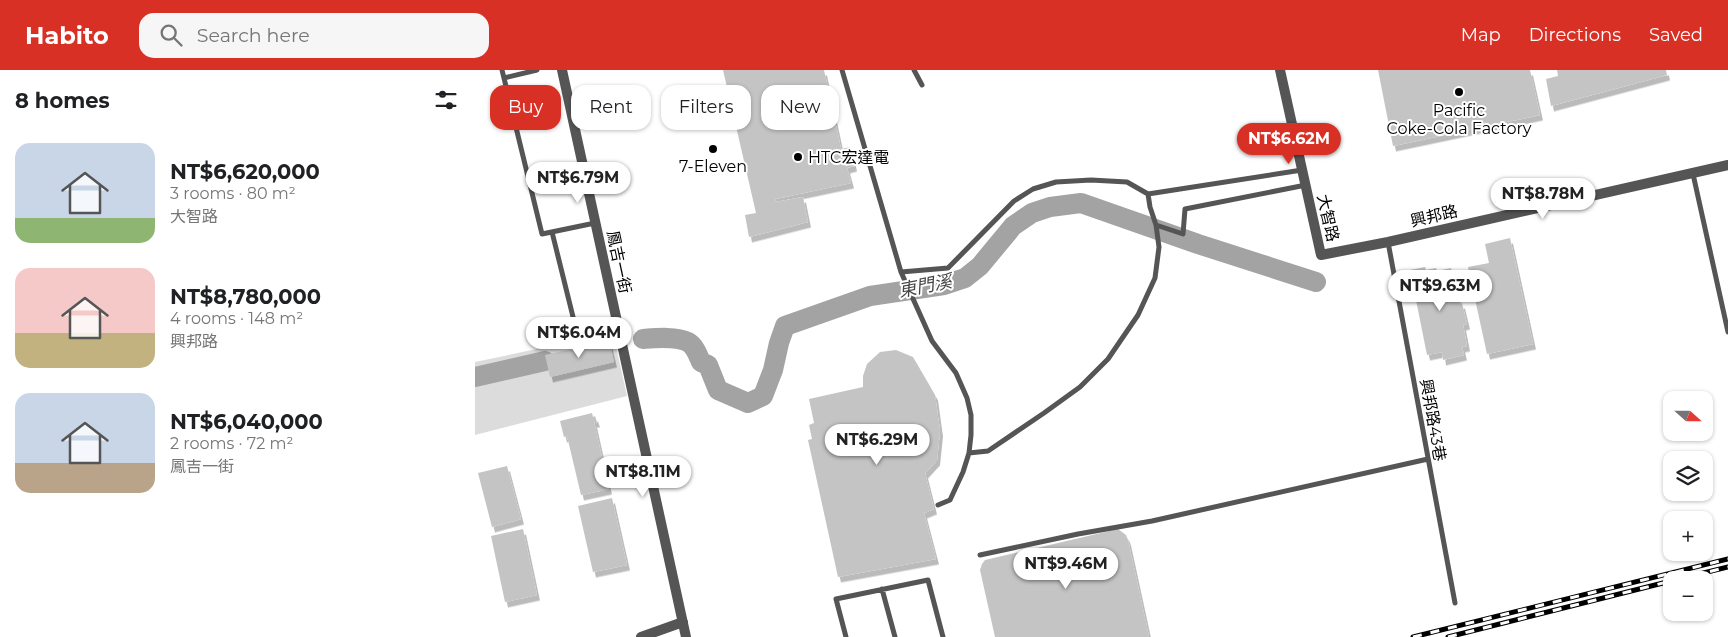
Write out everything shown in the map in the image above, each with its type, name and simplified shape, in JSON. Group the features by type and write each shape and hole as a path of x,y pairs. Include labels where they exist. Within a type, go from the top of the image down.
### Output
{"street":[{"name":"鳳吉一街","path":"562,70 687,637"},
{"name":"大智路","path":"1280,70 1321,255"},
{"name":"興邦路","path":"1321,255 1388,242 1728,165"},
{"path":"641,637 683,622"}],"lane":[{"path":"502,70 542,234 595,223"},
{"path":"504,78 537,70"},
{"path":"843,70 901,273 932,341 957,373 967,398 971,422 969,453 963,472 950,500 938,506"},
{"path":"914,70 922,85"},
{"path":"901,273 948,268 1014,200 1033,189 1056,182 1091,180 1127,182 1148,194 1303,170"},
{"path":"1693,174 1728,332"},
{"path":"1157,225 1183,234 1185,209 1305,185"},
{"path":"969,453 988,450 1044,413 1080,387 1108,359 1138,315 1155,278 1159,247 1157,225 1148,194"},
{"path":"552,232 578,337 619,330"},
{"name":"興邦路43巷","path":"1388,242 1455,603"},
{"path":"980,555 1078,534 1152,521 1428,459"},
{"path":"846,637 836,599 928,580 943,637"},
{"path":"882,589 895,637"}],"shaded area":[{"path":"613,333 627,396 475,435 475,362"}],"building":[{"name":"HTC宏達電","path":"723,70 824,70 827,85 761,85 761,130 837,130 841,149 850,147 854,166 847,168 851,183 775,199 776,202 803,197 808,222 749,237 745,215 756,213 737,130 751,130 751,85 726,85"},
{"name":"Pacific Coke-Cola Factory","path":"1378,70 1530,70 1540,115 1393,146"},
{"path":"1557,70 1666,70 1667,75 1551,106 1546,79 1558,76"},
{"path":"1510,238 1533,344 1487,354 1468,267 1489,263 1485,244"},
{"path":"1425,267 1426,270 1436,268 1437,271 1451,268 1459,304 1462,303 1467,324 1463,325 1467,346 1462,347 1464,355 1443,360 1442,352 1427,355 1410,270"},
{"path":"609,341 614,362 550,377 545,355"},
{"path":"896,350 913,357 935,395 940,431 937,460 925,473 934,509 924,513 936,559 838,577 808,440 812,439 809,425 814,423 809,399 863,387 863,376 867,364 880,352"},
{"path":"592,413 597,422 594,422 609,489 581,495 567,436 564,437 560,421"},
{"path":"507,466 521,519 492,527 478,473"},
{"path":"612,498 627,565 593,572 578,506"},
{"path":"523,529 537,595 505,602 491,536"},
{"path":"1118,529 1126,535 1128,540 1149,637 995,637 980,570 985,560"}],"waterway":[{"name":"東門溪","path":"643,339 672,338 688,342 694,348 701,362 708,365 718,390 748,403 763,396 773,370 785,326 870,296 944,285 965,278 980,266 1013,226 1032,213 1050,207 1081,203 1198,244 1316,282"},
{"name":"東門溪","path":"475,377 545,361"}],"railway":[{"path":"1413,637 1728,559"},
{"path":"1712,571 1728,567"},
{"path":"1448,637 1663,583"}],"place":[{"name":"Pacific Coke-Cola Factory","path":"1459,92"},
{"name":"7-Eleven","path":"713,149"},
{"name":"HTC宏達電","path":"798,157"}]}
